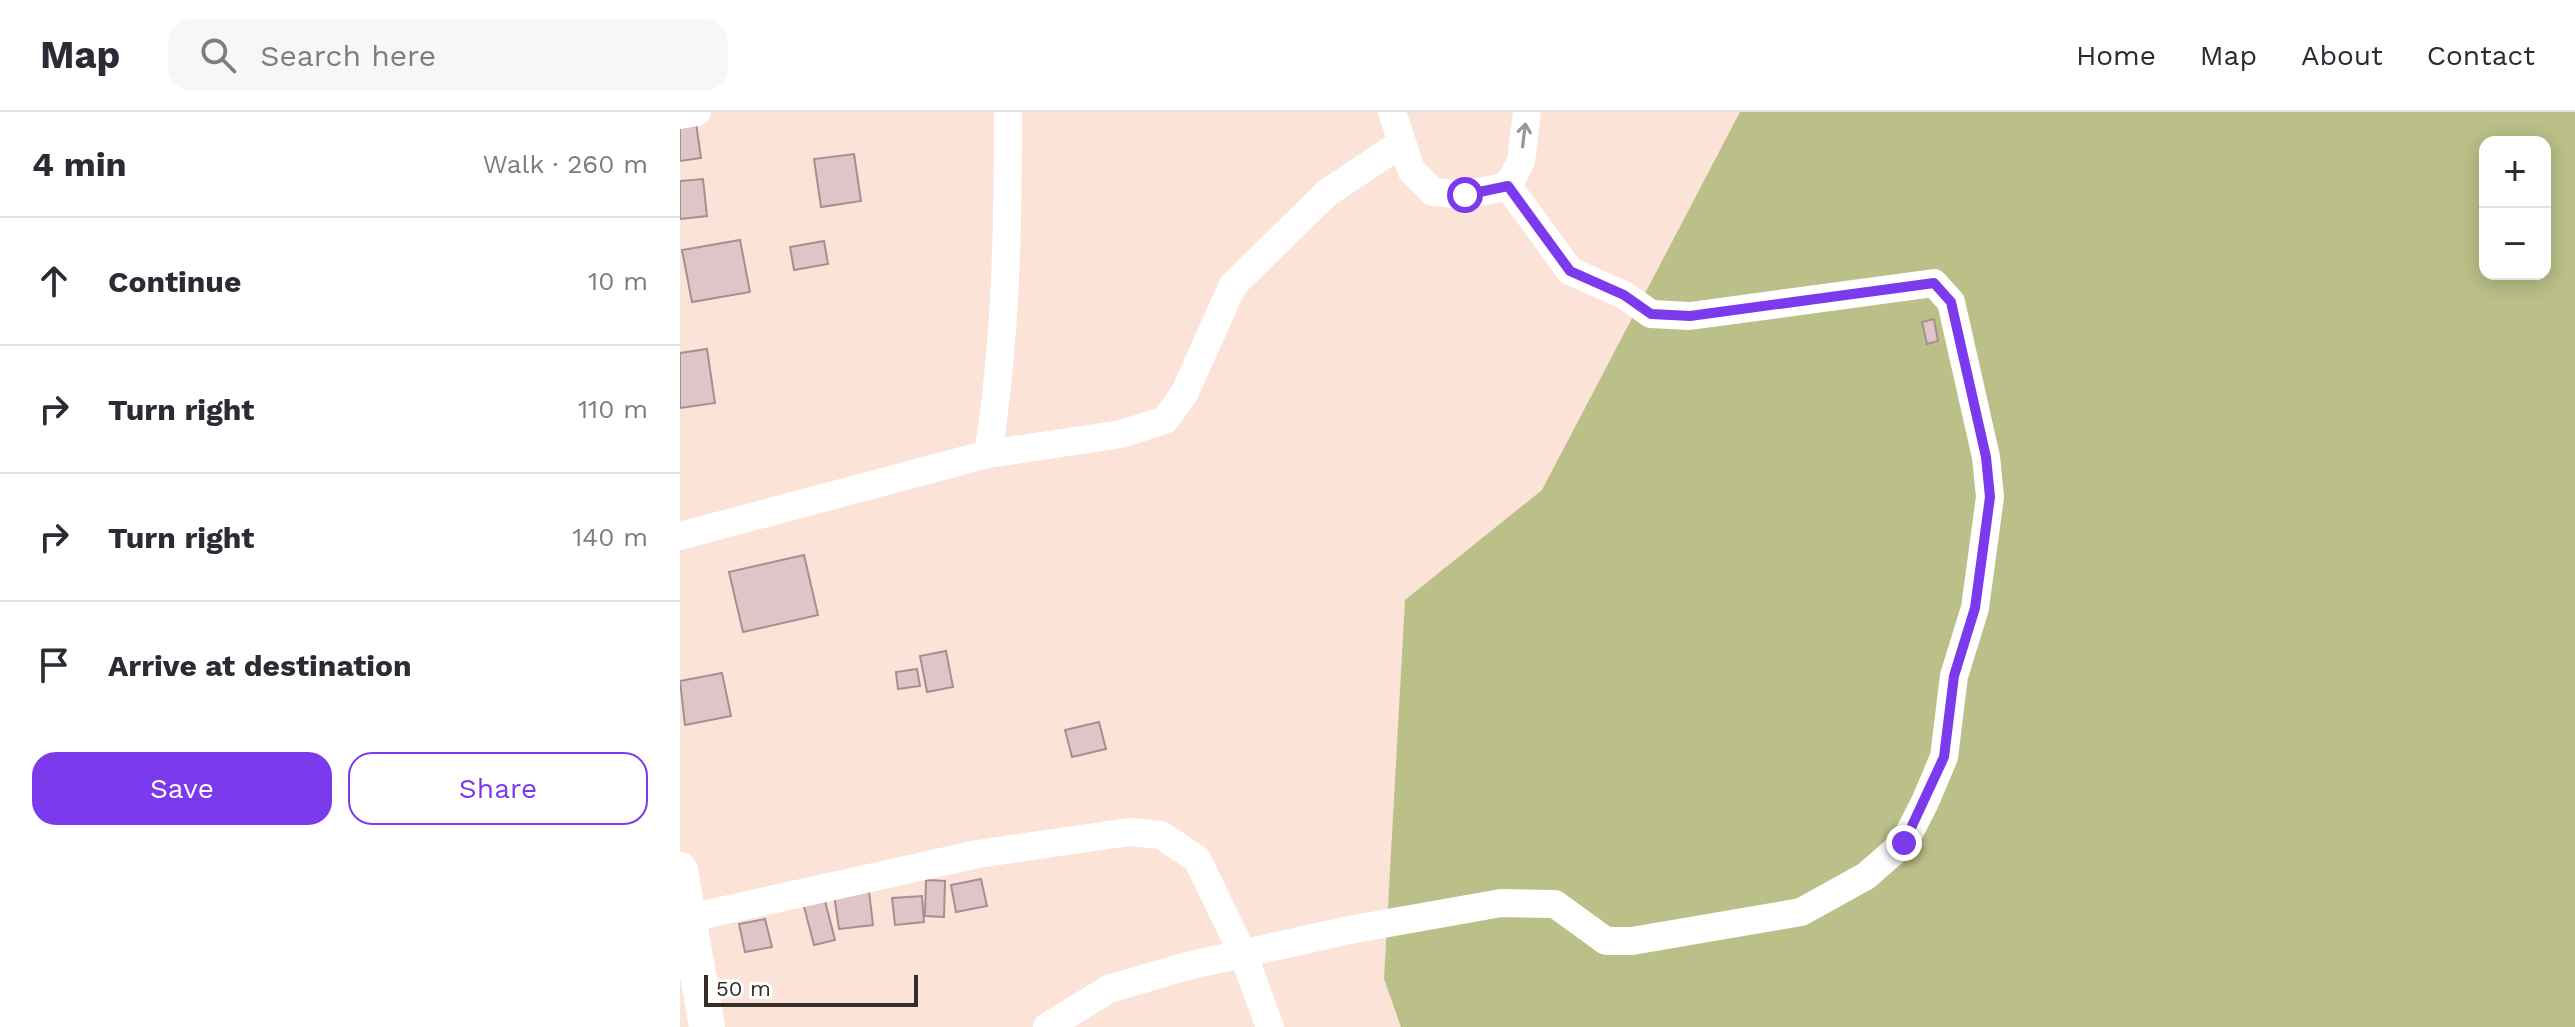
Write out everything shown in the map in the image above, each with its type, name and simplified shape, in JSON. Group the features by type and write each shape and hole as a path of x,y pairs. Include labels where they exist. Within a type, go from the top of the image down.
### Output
{"street":[{"path":"680,115 697,112"},
{"path":"988,454 995,409 1000,330 1008,112"},
{"path":"1392,112 1411,170 1433,192 1465,195 1508,186"},
{"path":"1508,186 1521,161 1527,112"},
{"path":"680,536 988,454 1121,434 1165,420 1184,394 1233,285 1327,193 1402,143"},
{"path":"1047,1027 1109,989 1349,930 1501,903 1555,904 1606,941 1632,941 1801,912 1866,876 1904,843 1944,757 1954,676 1975,608 1990,497 1986,457 1951,302 1934,283 1690,316 1651,314 1624,295 1570,271 1508,186"},
{"path":"684,919 978,854 1129,832 1161,835 1197,859 1243,954 1270,1027"},
{"path":"680,870 684,919 707,1027"}],"green space":[{"path":"1740,112 2575,112 2575,1027 1401,1027 1384,979 1405,600 1542,490"}],"building":[{"path":"696,123 701,158 680,161 680,125"},
{"path":"854,154 861,201 821,207 814,159"},
{"path":"703,179 707,216 680,219 680,181"},
{"path":"740,240 750,292 692,302 682,250"},
{"path":"824,241 828,264 794,270 790,247"},
{"path":"1934,319 1938,341 1927,344 1922,322"},
{"path":"707,349 715,403 680,408 680,353"},
{"path":"804,555 818,615 743,632 729,572"},
{"path":"946,651 953,687 927,692 920,656"},
{"path":"917,669 920,686 898,689 896,672"},
{"path":"722,673 731,716 685,725 680,681"},
{"path":"1099,722 1106,749 1072,757 1065,730"},
{"path":"981,879 987,906 956,912 951,885"},
{"path":"926,880 945,881 944,917 925,916"},
{"path":"869,891 873,925 839,929 834,895"},
{"path":"823,893 835,940 814,945 802,899"},
{"path":"922,896 924,922 895,925 892,898"},
{"path":"765,919 772,947 745,952 739,924"}],"route":[{"path":"1465,195 1508,186 1570,271 1624,295 1651,314 1690,316 1934,283 1951,302 1986,457 1990,497 1975,608 1954,676 1944,757 1904,843"}]}
